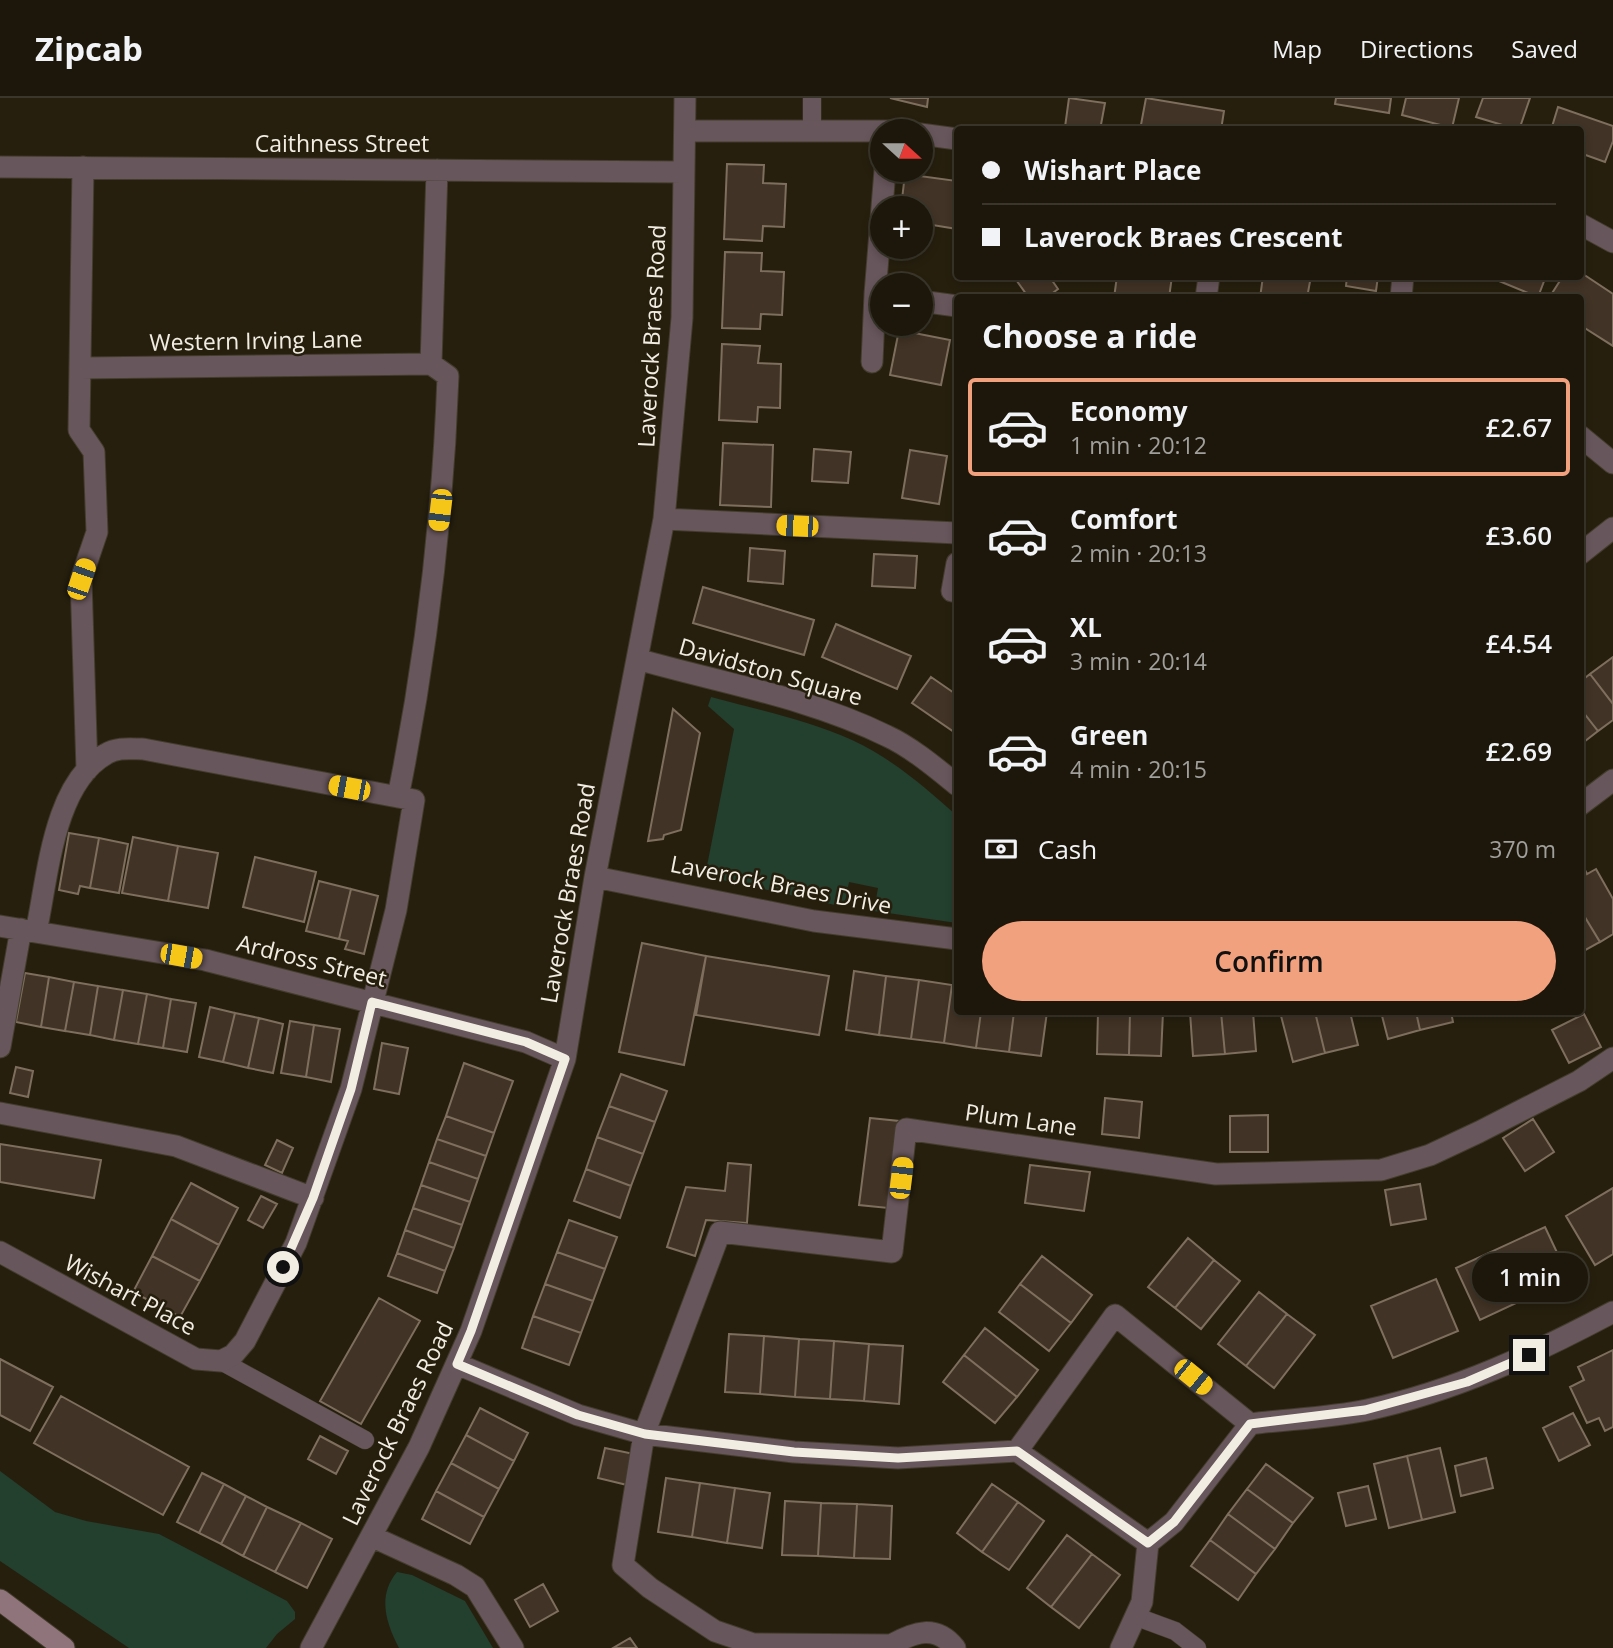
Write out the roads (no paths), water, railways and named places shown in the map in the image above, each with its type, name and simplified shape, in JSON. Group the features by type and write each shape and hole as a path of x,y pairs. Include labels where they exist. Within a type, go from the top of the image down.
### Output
{"street":[{"name":"Laverock Braes Road","path":"311,1648 373,1537 457,1364 471,1331 565,1059 595,877 664,519 682,318 685,98"},
{"path":"685,131 870,131"},
{"path":"933,136 954,139"},
{"name":"Caithness Street","path":"0,167 684,172"},
{"path":"83,167 79,430 94,452 97,532 81,579 87,770"},
{"path":"398,797 419,694 440,510 448,376 431,364 437,170"},
{"path":"879,273 884,182"},
{"path":"1584,226 1613,242"},
{"path":"933,303 954,306"},
{"path":"872,362 874,336"},
{"name":"Western Irving Lane","path":"81,368 431,364"},
{"path":"1584,439 1613,463"},
{"path":"664,519 954,533"},
{"path":"1584,551 1613,528"},
{"path":"952,591 954,580"},
{"name":"Davidston Square","path":"637,659 706,679 748,686 835,713 890,737 954,783"},
{"path":"1,1041 19,929 65,800 87,770 108,752 144,749 414,800 396,911 351,1089 296,1242 245,1341 233,1355 221,1361"},
{"path":"1584,802 1613,780"},
{"name":"Laverock Braes Drive","path":"595,877 814,921 954,939"},
{"name":"Ardross Street","path":"19,929 205,960 526,1042 565,1059"},
{"name":"Plum Lane","path":"645,1434 720,1232 892,1252 906,1129 1216,1174 1381,1170 1430,1155 1467,1138 1579,1081 1613,1058"},
{"path":"0,1113 176,1146 313,1198"},
{"name":"Wishart Place","path":"0,1252 196,1359 221,1361"},
{"path":"1121,1648 1137,1617 1146,1581 1148,1543 1174,1522 1250,1424 1365,1410 1467,1382 1550,1345 1613,1312"},
{"path":"1017,1451 1115,1315 1250,1424"},
{"path":"457,1364 578,1415 645,1434 794,1452 898,1458 1017,1451 1148,1543"},
{"path":"645,1434 622,1565 650,1588 715,1631 754,1646 891,1645 909,1635 928,1631 941,1635 955,1648"},
{"path":"373,1537 456,1575 475,1587 513,1648"},
{"path":"0,1600 64,1648"}],"lane":[{"path":"812,98 812,130"},
{"path":"221,1361 365,1440"},
{"path":"1137,1617 1175,1631 1197,1648"}]}
